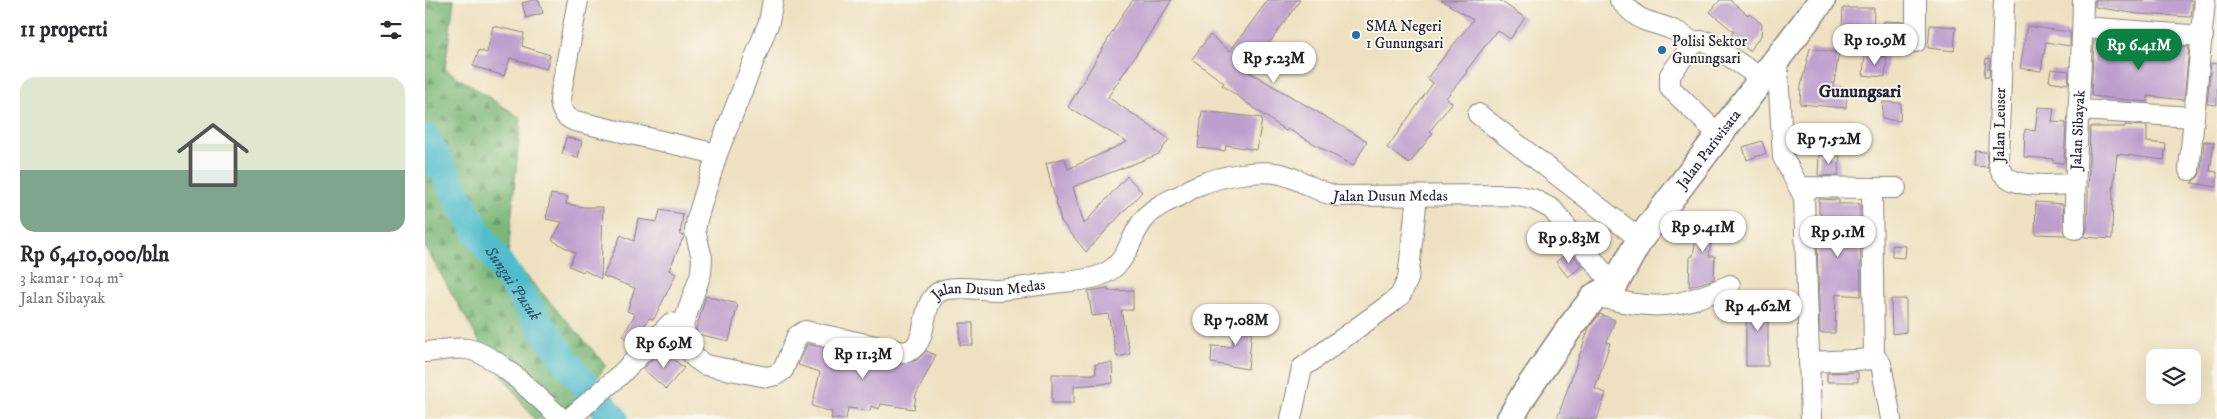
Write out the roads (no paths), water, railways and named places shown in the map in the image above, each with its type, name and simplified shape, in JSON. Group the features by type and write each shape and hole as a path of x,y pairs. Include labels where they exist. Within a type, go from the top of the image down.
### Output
{"main road":[{"name":"Jalan Pariwisata","path":"1510,419 1546,360 1605,291 1639,239 1777,56 1822,0"}],"street":[{"path":"578,0 560,98 564,114 575,121 717,154"},
{"path":"425,352 457,348 483,354 498,363 568,417 618,377 671,323 683,325 701,273 701,258 696,238 696,225 717,154 765,35 773,0"},
{"path":"1619,0 1642,20 1665,26 1689,38 1693,44"},
{"path":"1916,0 1916,42"},
{"name":"Jalan Leuser","path":"2004,0 1997,158 2000,169 2008,178 2019,183 2074,184"},
{"name":"Jalan Sibayak","path":"2075,230 2074,184 2080,110 2083,0"},
{"path":"2189,170 2205,0"},
{"path":"2083,27 2203,36"},
{"path":"1719,135 1688,108 1670,88 1670,75 1693,44 1699,41 1709,42 1761,78"},
{"path":"1777,56 1783,157 1800,188 1804,203 1811,419"},
{"path":"2080,110 2193,117"},
{"path":"1478,114 1639,239"},
{"name":"Jalan Dusun Medas","path":"683,325 688,348 695,358 705,365 717,369 773,376 783,370 797,336 805,331 906,351 915,348 918,344 930,303 935,295 943,290 999,290 1099,276 1120,262 1130,248 1141,223 1154,209 1198,185 1241,174 1263,172 1292,178 1319,192 1337,196 1514,195 1524,196 1547,204 1605,291"},
{"path":"1800,188 1896,188"},
{"path":"1872,188 1874,359"},
{"path":"1291,419 1303,368 1390,304 1400,296 1404,289 1408,279 1417,196"},
{"path":"1605,291 1636,306 1667,306 1698,299 1730,285"},
{"path":"1809,362 1874,359 1881,364 1891,419"}],"waterway":[{"name":"Sungai Pusuk","path":"425,138 477,231 567,363 614,419"}],"place":[{"name":"SMA Negeri 1 Gunungsari","path":"1356,35"},
{"name":"Polisi Sektor Gunungsari","path":"1662,50"}],"district":[{"name":"Gunungsari","path":"1860,92"}]}
